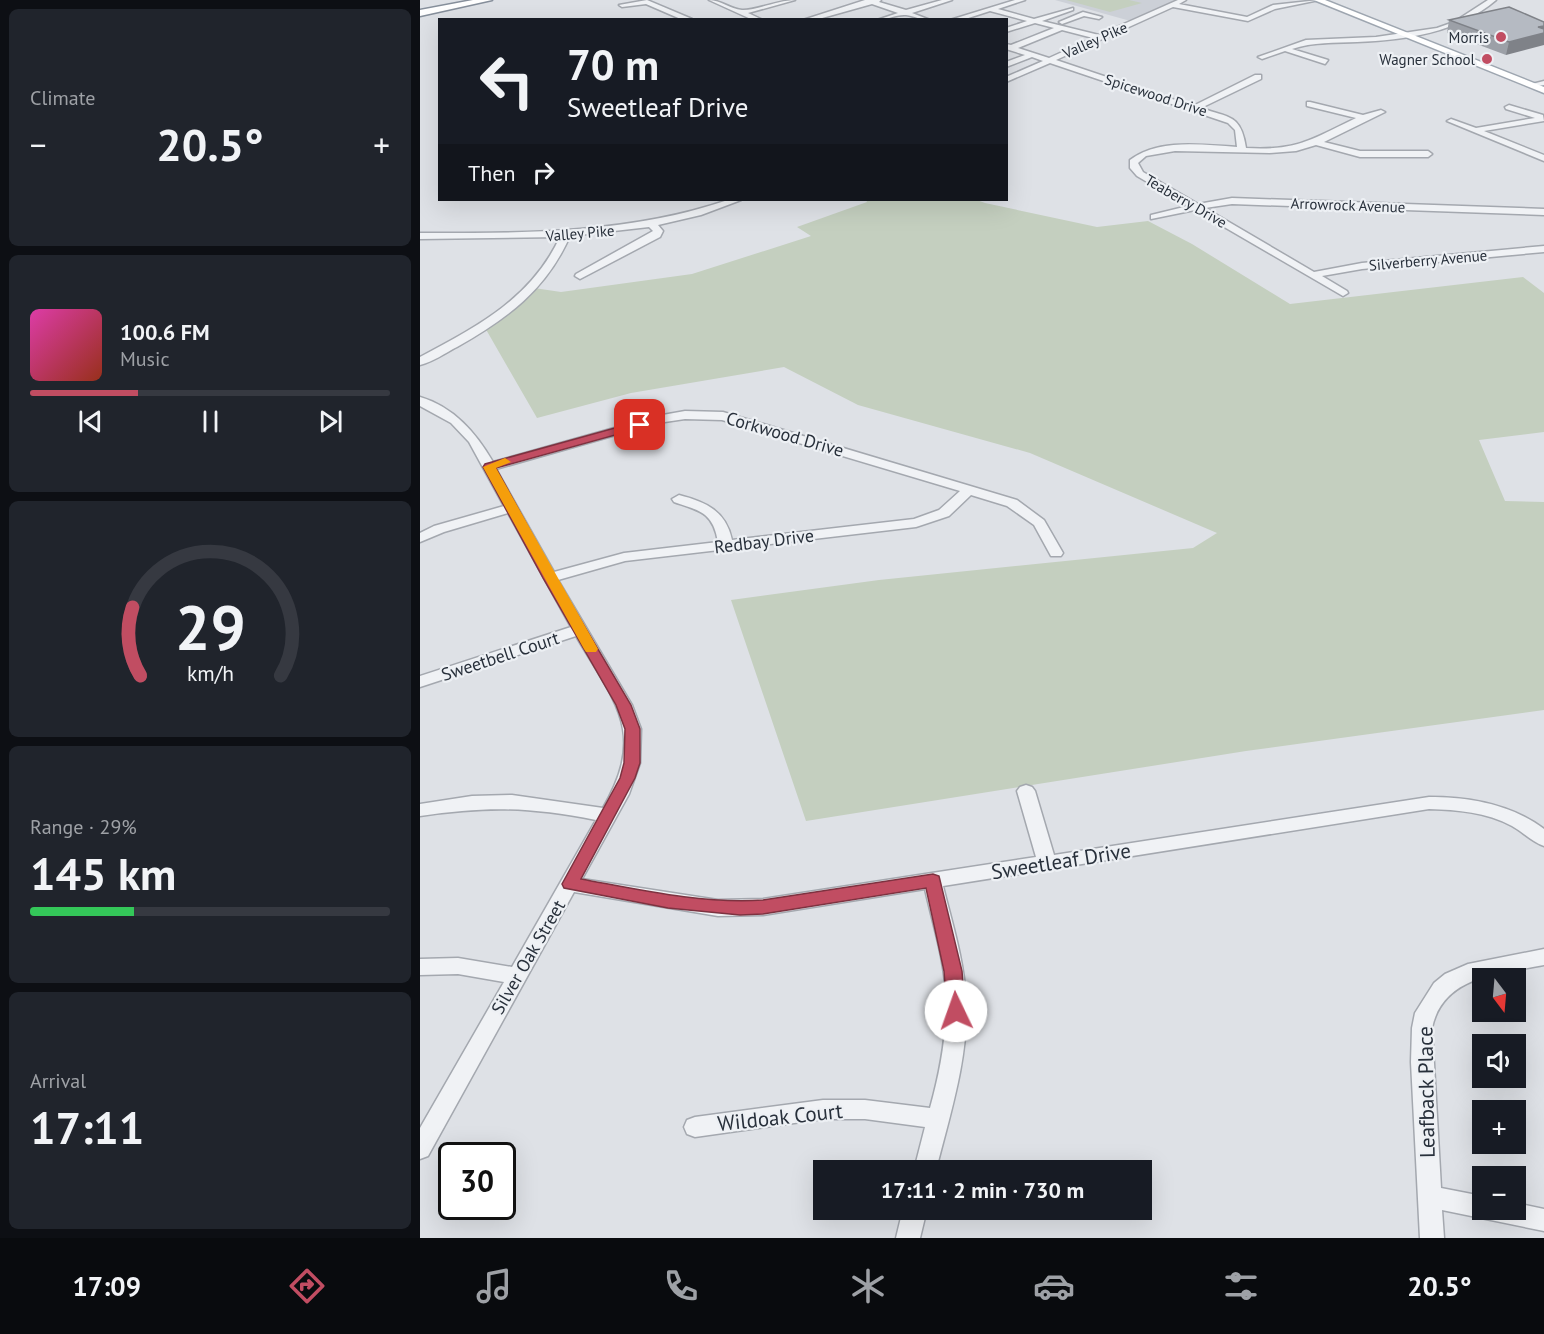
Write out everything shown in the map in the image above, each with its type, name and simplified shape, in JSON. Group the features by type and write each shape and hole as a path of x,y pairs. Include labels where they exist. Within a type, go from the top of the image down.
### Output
{"highway":[{"path":"420,6 452,0"},
{"path":"420,13 487,0"}],"main road":[{"path":"1317,0 1544,90"}],"street":[{"path":"712,0 756,18"},
{"path":"742,12 792,0"},
{"path":"813,18 873,0 922,18"},
{"path":"886,18 949,0"},
{"path":"959,18 1022,0"},
{"name":"Valley Pike","path":"1008,79 1183,0"},
{"path":"1172,5 1248,19 1273,7 1317,0"},
{"path":"1262,57 1306,42 1408,36 1451,26 1493,0"},
{"path":"622,5 644,1 685,18"},
{"path":"989,9 1100,38"},
{"path":"1008,29 1071,9"},
{"path":"1051,25 1083,14 1099,17 1089,21"},
{"path":"1002,18 1012,15"},
{"path":"1009,48 1079,25"},
{"name":"Spicewood Drive","path":"1009,48 1033,54 1235,123 1239,129 1242,150"},
{"path":"1285,49 1325,62"},
{"path":"1008,64 1033,54"},
{"path":"1195,108 1258,77"},
{"path":"1532,85 1544,83"},
{"path":"1310,104 1361,117"},
{"path":"1509,107 1544,119"},
{"path":"1242,150 1276,151 1315,142 1361,117 1382,112"},
{"path":"1476,130 1544,119"},
{"path":"1451,121 1544,158"},
{"path":"1315,142 1360,154 1428,154"},
{"name":"Teaberry Drive","path":"1242,150 1168,149 1146,153 1135,159 1133,164 1137,171 1343,293"},
{"name":"Valley Pike","path":"420,236 566,235 652,224 690,216 733,201"},
{"name":"Arrowrock Avenue","path":"1154,217 1197,207 1242,201 1544,212"},
{"path":"580,276 657,235 658,231 652,224"},
{"path":"420,362 484,326 534,288 555,261 566,235"},
{"name":"Silverberry Avenue","path":"1312,275 1362,266 1544,249"},
{"name":"Silver Oak Street","path":"420,401 445,413 466,430 624,705 633,729 632,763 624,786 420,1149"},
{"name":"Corkwood Drive","path":"489,467 657,420 685,415 711,415 746,421 1012,502 1031,514 1046,532 1056,553"},
{"name":"Redbay Drive","path":"550,578 624,557 926,520 944,513 970,489"},
{"path":"679,499 704,508 720,519 726,545"},
{"path":"420,538 439,529 511,508"},
{"name":"Sweetbell Court","path":"420,682 580,629"},
{"path":"1026,791 1047,863"},
{"path":"420,810 480,801 502,801 529,802 608,816"},
{"name":"Sweetleaf Drive","path":"570,884 668,901 740,909 763,907 1429,803 1451,802 1485,808 1519,822 1544,839"},
{"path":"927,1160 953,1053 956,997 953,971 933,881"},
{"name":"Leafback Place","path":"1432,1238 1422,1062 1422,1028 1428,1006 1441,989 1468,972 1544,957"},
{"path":"420,967 458,966 517,976"},
{"name":"Wildoak Court","path":"695,1127 843,1108 937,1119"},
{"path":"1430,1197 1472,1205"},
{"path":"1526,1216 1544,1220"},
{"path":"908,1238 912,1220"}],"shaded area":[{"path":"1055,0 1183,0 1134,22"}],"green space":[{"path":"1066,0 1129,0 1142,3 1110,12"},
{"path":"980,201 1097,227 1148,221 1192,244 1290,304 1523,277 1544,293 1544,432 1479,440 1505,501 1544,502 1544,710 1246,751 806,821 731,600 879,580 1193,548 1217,533 1030,453 858,405 784,367 631,393 537,418 484,326 534,288 561,292 692,274 811,236 797,227 867,202"}],"building":[{"path":"1509,7 1544,22 1544,26 1538,27 1544,29 1544,33 1509,42 1449,20"}],"slow traffic":[{"path":"505,462 489,467 591,649"}],"place":[{"name":"Morris","path":"1501,37"},
{"name":"Wagner School","path":"1487,59"}],"route":[{"path":"640,425 489,467 624,705 633,729 632,763 627,778 570,884 668,901 740,909 933,881 953,971 956,1011"}]}
